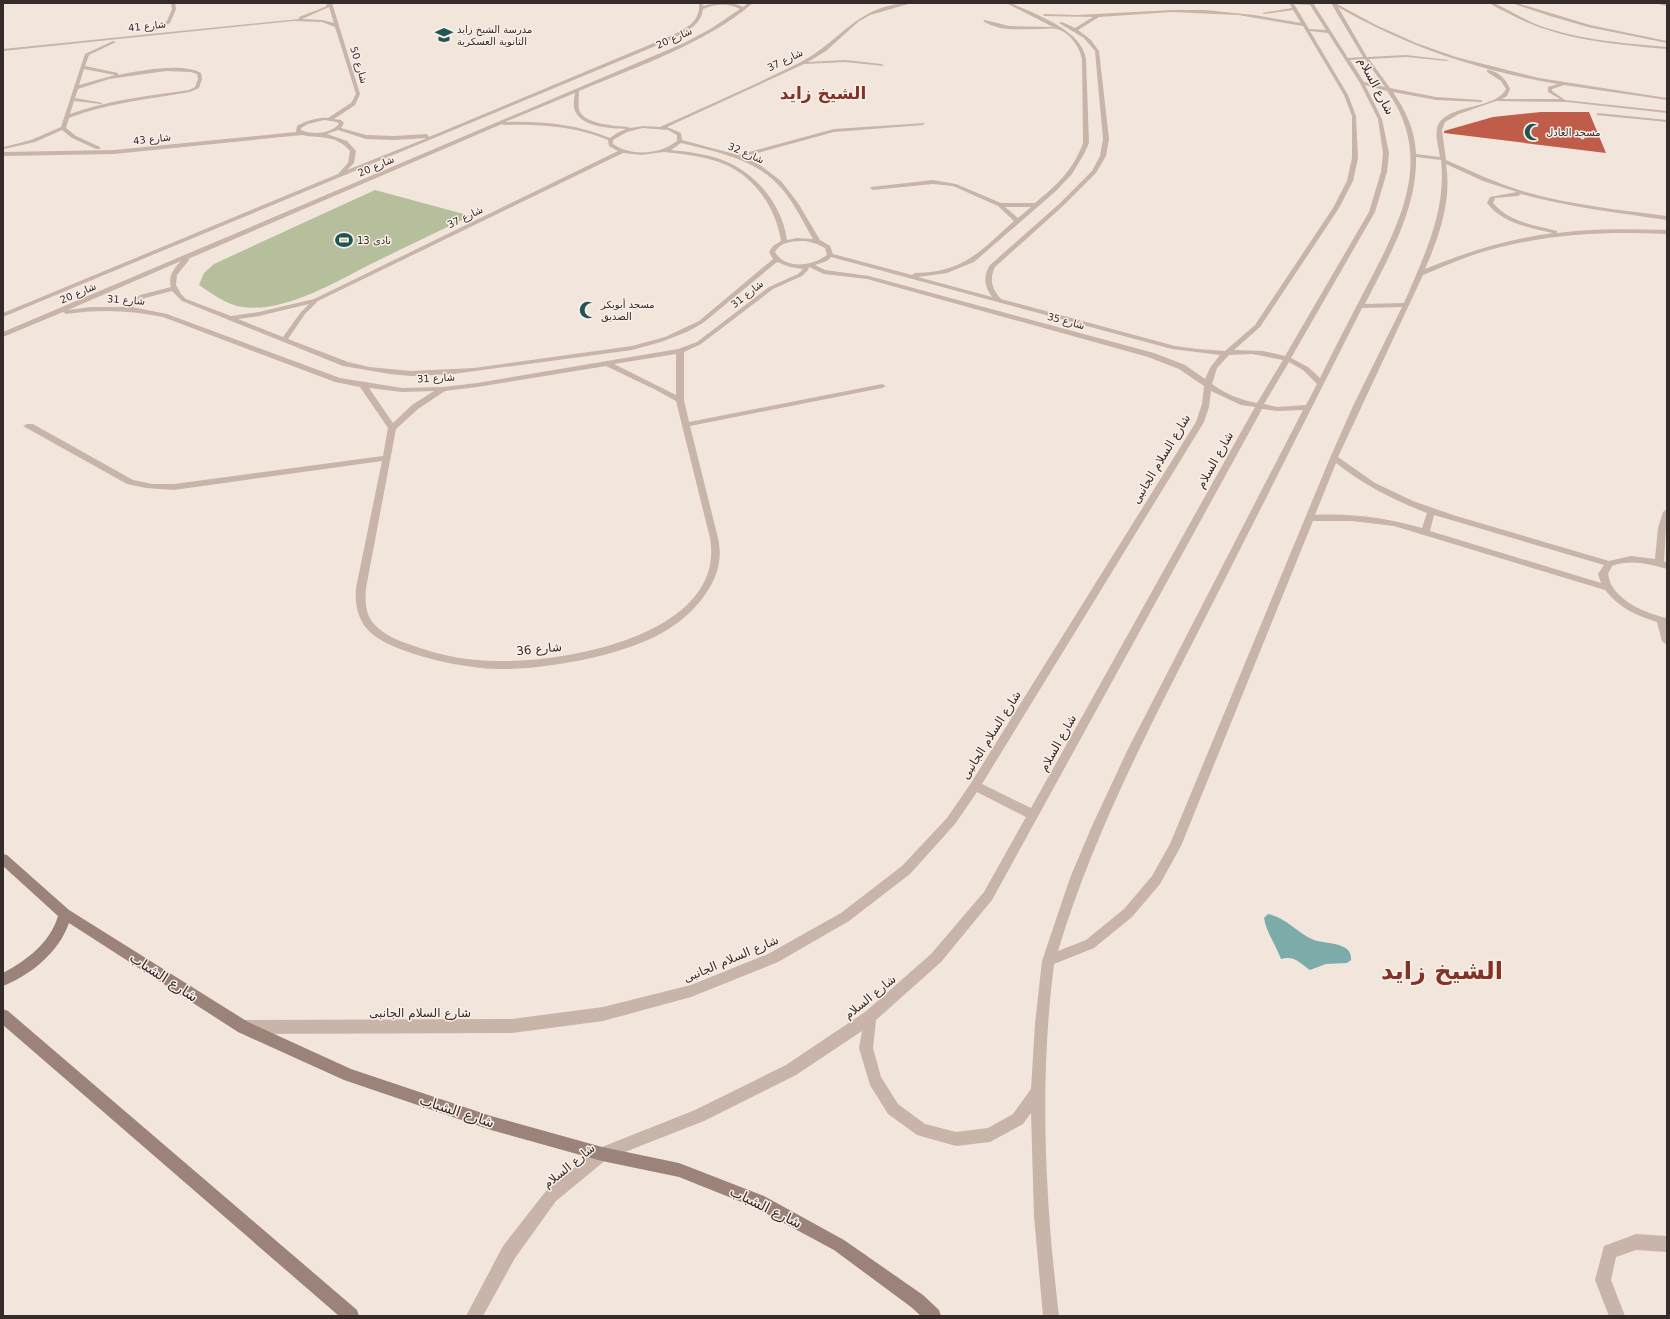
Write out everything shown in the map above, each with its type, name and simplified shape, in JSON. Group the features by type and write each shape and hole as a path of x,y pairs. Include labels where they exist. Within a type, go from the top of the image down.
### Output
{"street":[{"path":"140,36 169,22 174,9 173,3"},
{"name":"شارع 41","path":"293,20 326,8 330,3"},
{"name":"شارع 50","path":"330,3 358,94 353,104 348,109 330,119"},
{"name":"شارع 20","path":"3,335 193,255 700,36 724,22 751,3"},
{"name":"شارع 37","path":"661,128 801,64 824,50 859,19 882,9 910,3"},
{"name":"شارع 35","path":"903,275 943,273 960,268 972,261 1071,172 1078,162 1086,143 1083,53 1077,42 1058,29 1008,3"},
{"path":"998,301 988,287 987,280 992,266 1061,205 1094,172 1101,160 1106,139 1097,50 1089,40 1075,30 1021,3"},
{"path":"1049,960 1090,944 1128,913 1156,880 1175,846 1334,458 1357,406 1406,305 1434,241 1442,206 1445,173 1438,130 1443,121 1457,113 1496,100 1505,95 1508,89 1506,83 1499,76 1472,64 1398,36 1360,19 1333,3"},
{"name":"شارع السلام","path":"1051,1316 1044,1258 1038,1171 1037,1093 1041,1022 1049,960 1076,877 1133,748 1396,236 1405,214 1410,194 1413,155 1412,141 1404,114 1366,58 1348,24 1333,3"},
{"path":"1491,3 1562,33 1611,42 1667,48"},
{"path":"1515,4 1525,3"},
{"path":"1656,3 1667,5"},
{"path":"1248,14 1292,5 1311,4"},
{"name":"شارع السلام","path":"474,1316 509,1252 551,1196 602,1154 699,1116 791,1070 870,1017 936,958 988,896 1259,406 1372,212 1384,172 1386,153 1380,119 1362,83 1311,4"},
{"path":"1515,4 1558,18 1619,33 1667,42"},
{"path":"702,5 734,5 742,8"},
{"name":"شارع 20","path":"3,315 669,39 691,27 701,14 702,5"},
{"name":"شارع السلام الجانبى","path":"243,1027 512,1026 603,1014 691,991 773,958 845,917 906,870 951,821 975,786 1200,422 1206,410 1207,384 1210,373 1218,362 1250,335 1258,326 1336,208 1350,181 1355,158 1354,116 1346,95 1292,5"},
{"path":"1044,15 1097,16 1180,11 1248,14 1330,32"},
{"path":"1075,30 1097,16"},
{"path":"1534,16 1558,18"},
{"name":"شارع 41","path":"3,50 293,20 322,22 334,24 338,27"},
{"path":"985,21 998,25 1024,28 1058,29"},
{"path":"169,22 174,27 188,31"},
{"path":"1024,28 1044,22"},
{"path":"1611,42 1625,39 1623,35 1619,33"},
{"path":"5,148 33,141 63,128 87,54 108,44 132,36"},
{"path":"63,44 82,48 87,54"},
{"path":"824,50 830,54"},
{"path":"1347,59 1406,56 1442,59 1565,84 1666,99"},
{"path":"837,58 845,61"},
{"path":"801,64 845,61 882,65"},
{"path":"83,67 102,72 128,75"},
{"path":"67,117 88,109 113,103 190,91 197,88 200,79 199,73 190,70 128,75 100,80 76,88"},
{"path":"1362,83 1421,97 1446,100 1567,101 1667,112"},
{"path":"1565,84 1555,85 1550,88 1550,92 1567,101"},
{"path":"496,124 536,123 560,125 586,130 611,140 613,146 623,151 642,153 663,150 677,145 680,141 679,134 675,131 661,128 634,128 601,125 582,117 578,112 576,90"},
{"path":"73,99 113,103"},
{"path":"1598,114 1667,121"},
{"path":"330,119 341,122 341,126 338,129"},
{"name":"شارع 43","path":"5,148 98,148 115,150 299,127 311,121 330,119"},
{"path":"829,124 834,131"},
{"path":"737,157 834,131 923,124"},
{"path":"299,127 298,131 303,134"},
{"path":"63,128 74,137 98,148"},
{"path":"611,140 618,133 634,128"},
{"path":"322,134 338,129 366,137 379,138 439,134"},
{"name":"شارع 43","path":"3,154 115,150 303,134 322,134"},
{"path":"322,134 345,142 353,152 351,163 340,176"},
{"name":"شارع 32","path":"680,141 737,157 756,165 779,181 787,190 817,241 828,247 830,255"},
{"name":"شارع 32","path":"663,150 710,158 726,163 741,173 754,184 774,209 780,222 784,242"},
{"name":"شارع 37","path":"230,318 259,314 316,300 623,151"},
{"path":"1413,155 1443,160 1478,177 1526,194 1576,204 1667,218"},
{"path":"873,188 922,182 944,183 963,188 1000,205 1018,221"},
{"path":"1526,194 1510,194 1493,197 1490,203 1496,212 1510,220 1560,234"},
{"path":"1000,205 1036,205"},
{"path":"1420,273 1444,262 1496,245 1560,234 1620,230 1667,232"},
{"path":"817,241 800,239 784,242 773,248 773,256 776,260 789,265 808,265 822,262 830,255"},
{"path":"128,308 132,303 144,296 173,289 173,276 184,262 193,255"},
{"name":"شارع 35","path":"830,255 1174,348 1192,351 1228,353 1257,352 1287,359 1308,370 1321,384"},
{"name":"شارع 31","path":"173,289 177,295 184,300 354,366 394,373 421,374 479,370 632,348 671,338 694,326 776,260"},
{"name":"شارع 35","path":"808,265 824,272 867,277 1151,355 1182,367 1230,398 1277,409 1309,407"},
{"name":"شارع 31","path":"48,316 90,309 128,308 165,315 338,380 402,390 443,389 608,364 680,351 699,343 771,288 800,275 808,265"},
{"name":"شارع 37","path":"284,340 303,313 316,300"},
{"path":"1360,306 1406,305"},
{"name":"شارع 36","path":"392,428 361,588 360,606 367,622 380,635 400,645 430,656 463,662 484,664 536,663 574,658 639,639 665,626 686,611 702,593 712,575 716,557 714,538 680,400 680,351"},
{"path":"608,364 657,387 680,400"},
{"path":"363,385 392,428 415,407 443,389"},
{"path":"686,425 882,386"},
{"path":"27,426 37,430 130,482 142,486 157,488 174,487 386,458"},
{"path":"1334,458 1353,474 1402,501 1431,512 1609,564"},
{"path":"1425,531 1431,512"},
{"path":"1667,512 1662,528 1663,564 1638,558 1621,559 1609,564 1603,574 1608,588 1621,601 1634,609 1664,621 1667,641"},
{"path":"1310,518 1336,516 1365,518 1395,523 1608,588"},
{"path":"975,786 1033,815"},
{"name":"شارع الشباب","path":"3,859 65,914 243,1027 348,1075 491,1123 602,1154 679,1170 759,1201 839,1245 917,1302 933,1316"},
{"path":"3,980 21,971 44,953 59,933 65,914"},
{"path":"3,1016 352,1316"},
{"path":"870,1017 866,1048 874,1080 893,1109 922,1130 956,1139 990,1135 1018,1119 1037,1093"},
{"path":"1617,1316 1602,1280 1610,1252 1636,1242 1667,1244"}],"green space":[{"name":"نادى 13","path":"375,190 471,216 326,287 292,301 258,308 236,306 219,298 199,285 204,273 214,264"}],"water":[{"path":"1268,914 1280,918 1314,940 1343,947 1348,950 1351,960 1347,963 1326,964 1310,970 1300,962 1293,959 1281,959 1265,923 1264,918"}],"building":[{"name":"مسجد العادل","path":"1541,112 1589,112 1606,153 1444,133 1444,131 1493,117"}],"place":[{"name":"مدرسة الشيخ زايد الثانوية العسكرية","path":"444,35"},
{"name":"مسجد العادل","path":"1533,132"},
{"name":"نادى 13","path":"344,240"},
{"name":"مسجد أبوبكر الصديق","path":"588,310"}],"district":[{"name":"الشيخ زايد","path":"823,93"},
{"name":"الشيخ زايد","path":"1442,971"}]}
